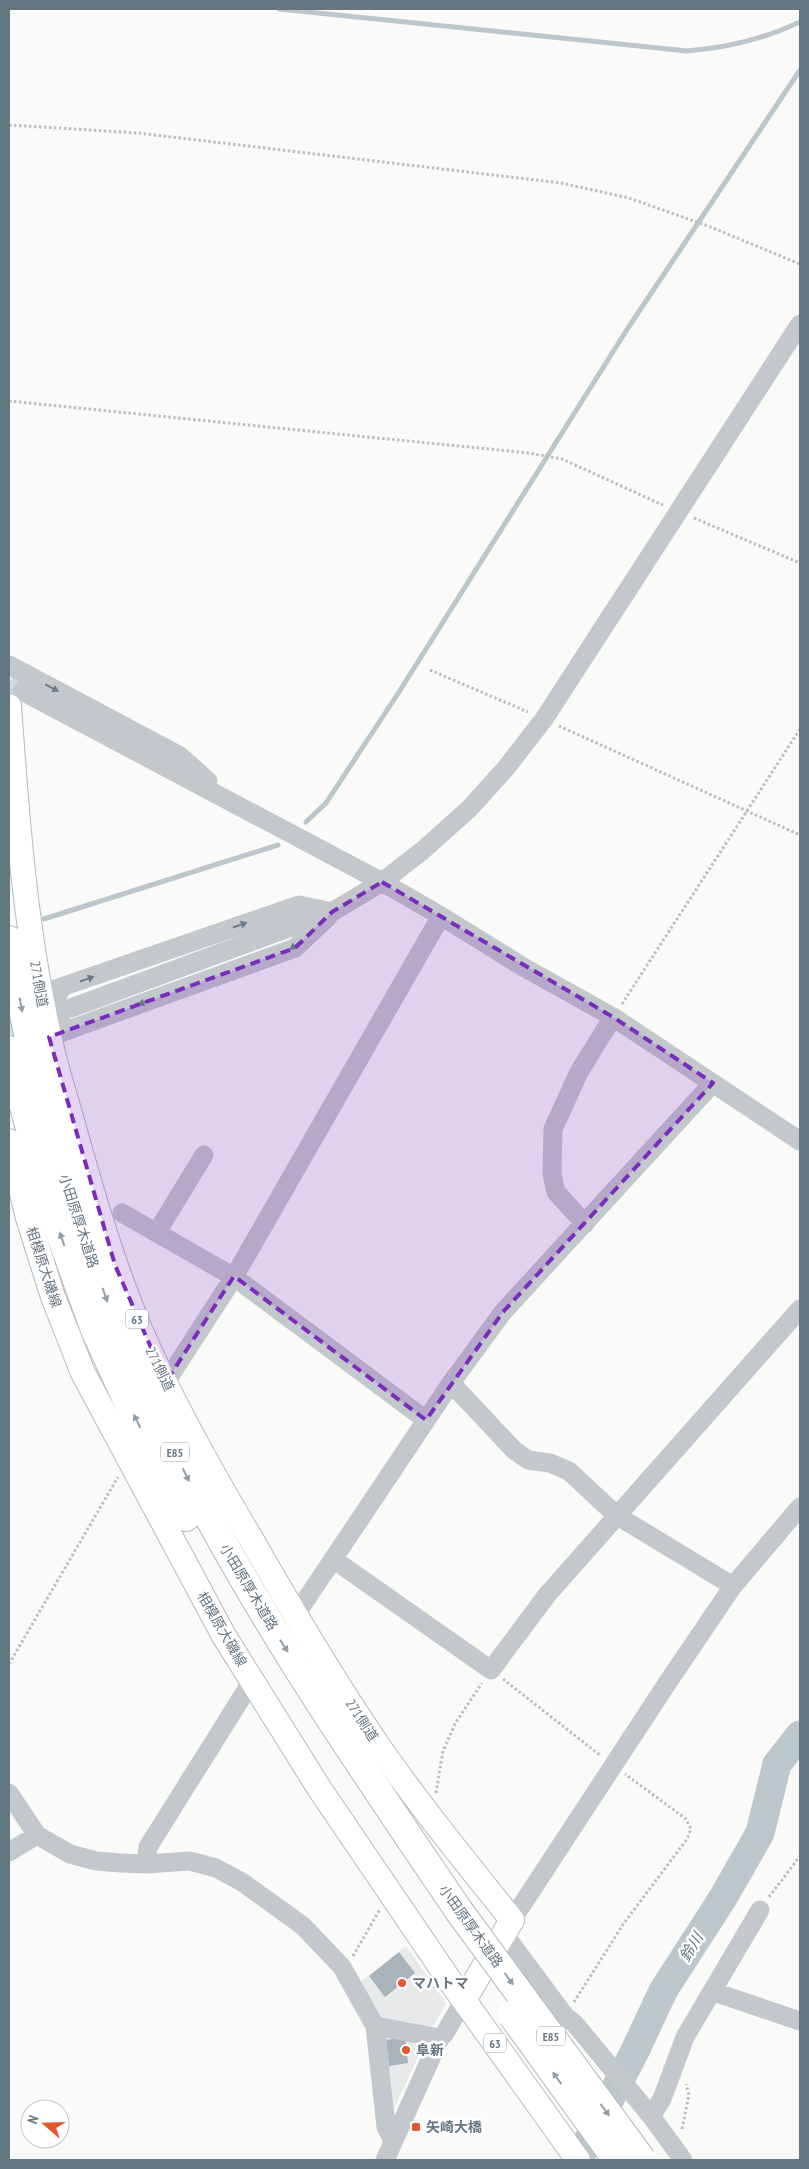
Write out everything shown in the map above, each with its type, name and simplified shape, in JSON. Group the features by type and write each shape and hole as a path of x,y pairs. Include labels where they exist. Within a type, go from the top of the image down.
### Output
{"highway":[{"name":"小田原厚木道路","path":"9,940 31,1055 71,1201 112,1318 201,1506 264,1614 398,1821 453,1918 616,2160"},
{"name":"小田原厚木道路","path":"9,1050 52,1211 95,1330 134,1415 185,1516 249,1627 337,1763 453,1918 642,2160"}],"main road":[{"name":"271側道","path":"16,698 26,905 52,991 92,1193 115,1265 141,1331 205,1460 295,1616 377,1744 508,1927"},
{"name":"相模原大磯線","path":"9,1141 28,1218 53,1297 83,1373 224,1636 319,1788 464,2000"},
{"path":"464,2000 508,1927"},
{"name":"63","path":"464,2000 528,2087 578,2160"}],"street":[{"path":"71,1008 332,912 382,882 422,851 469,809 506,768 544,719 800,324"},
{"path":"9,665 180,756 231,801"},
{"path":"16,698 231,801 382,882 442,916 525,968 613,1017 800,1141"},
{"path":"52,991 299,905 332,912"},
{"path":"59,1033 295,948 332,912"},
{"path":"166,1382 234,1277 442,916"},
{"path":"584,1224 556,1192 552,1174 553,1128 579,1072 613,1017"},
{"path":"295,1616 451,1383 503,1312 713,1084"},
{"path":"157,1232 204,1155"},
{"path":"122,1212 234,1277 426,1420"},
{"path":"333,1559 491,1670 547,1595 800,1309"},
{"path":"451,1383 514,1450 528,1460 550,1463 568,1471 616,1515 733,1586"},
{"path":"680,2156 649,2113 570,2020 508,1927 613,1765 733,1586 800,1507"},
{"path":"146,1864 148,1847 252,1681"},
{"path":"9,1793 38,1835 70,1854 96,1861 146,1864 190,1862 216,1868 242,1882 303,1926 342,1967 375,2026 386,2127 393,2141"},
{"path":"9,1852 38,1835"},
{"path":"649,2113 662,2099 685,2037 714,1992 729,1961 760,1910"},
{"path":"714,1992 800,2021"},
{"path":"385,2160 440,2038 445,2033 464,2000"},
{"path":"375,2026 440,2038"}],"path":[{"path":"9,125 138,133 561,183 629,198 708,226 800,264"},
{"path":"9,401 528,453"},
{"path":"430,670 544,719 800,835"},
{"path":"613,1017 800,729"},
{"path":"9,1664 129,1459"},
{"path":"436,1795 443,1751 456,1722 491,1670 686,1819 692,1829 687,1839 624,1924 570,2020"},
{"path":"760,1910 800,1856"},
{"path":"342,1967 361,1943 383,1903"},
{"path":"680,2156 689,2095 685,2082"}],"highlighted area":[{"path":"382,882 613,1017 713,1083 503,1312 426,1420 234,1276 166,1382 115,1265 49,1037 295,948 332,912"}],"shaded area":[{"path":"406,1946 446,2003 434,2025 425,2028 379,2020 357,1985"},
{"path":"384,2035 424,2044 392,2113 389,2066"}],"building":[{"path":"399,1952 415,1973 385,1997 369,1976"},
{"path":"405,2037 408,2063 389,2066 386,2040"}],"waterway":[{"path":"279,9 687,51 745,42 800,22"},
{"path":"306,822 326,803 399,692 628,328 800,70"},
{"path":"44,919 278,845"},
{"name":"鈴川","path":"578,2160 635,2051 663,1991 724,1896 760,1833 777,1764 800,1735"}],"tunnel":[{"path":"9,683 22,691"},
{"path":"9,1029 37,1019"}],"place":[{"name":"マハトマ","path":"402,1983"},
{"name":"阜新","path":"406,2050"},
{"name":"矢崎大橋","path":"416,2127"}]}
